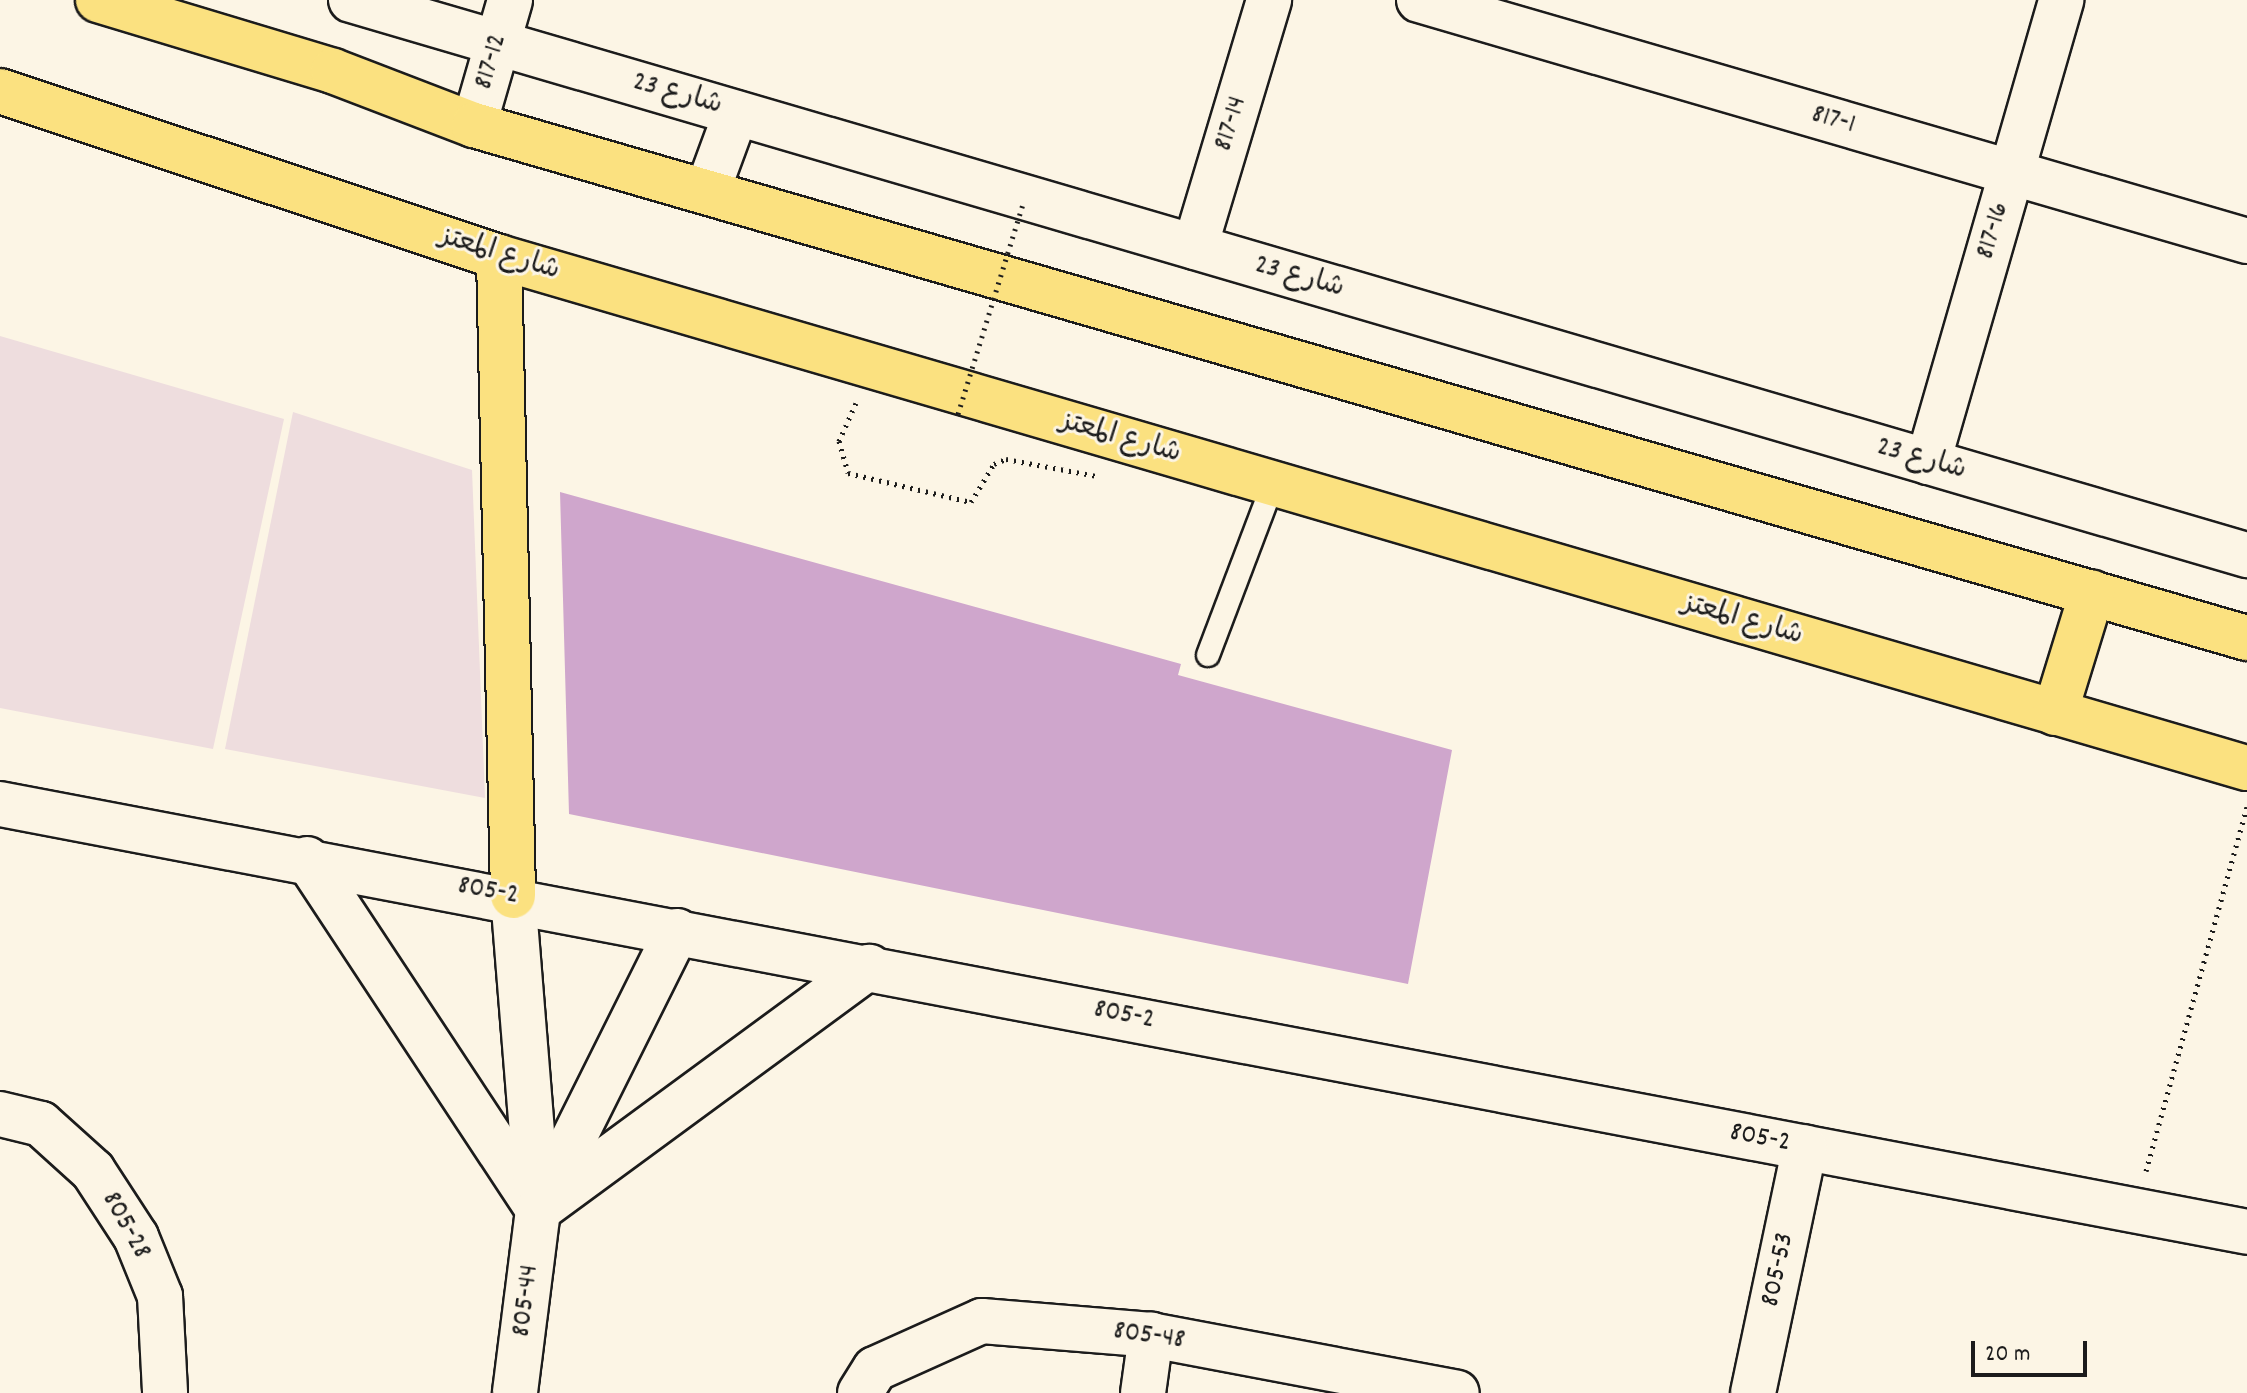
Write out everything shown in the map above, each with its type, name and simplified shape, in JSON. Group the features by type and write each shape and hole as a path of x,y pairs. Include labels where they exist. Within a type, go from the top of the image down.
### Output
{"main road":[{"path":"98,0 333,71 474,125 2247,638"},
{"name":"شارع المعتز","path":"0,91 499,257 2247,768"},
{"path":"499,257 513,896"},
{"path":"2055,713 2092,593"}],"street":[{"name":"شارع 23","path":"351,0 2247,555"},
{"name":"817-12","path":"474,125 510,0"},
{"name":"817-14","path":"1195,247 1269,0"},
{"name":"817-1","path":"1419,0 2247,241"},
{"name":"817-16","path":"1928,462 2061,0"},
{"path":"707,192 736,113"},
{"name":"805-2","path":"0,804 513,896 677,931 2247,1232"},
{"path":"307,859 538,1210"},
{"path":"513,896 538,1210"},
{"path":"538,1210 677,931"},
{"path":"538,1210 869,967"},
{"name":"805-28","path":"0,1114 41,1124 93,1171 136,1237 160,1296 165,1393"},
{"name":"805-53","path":"1753,1393 1805,1147"},
{"name":"805-44","path":"515,1393 538,1210"},
{"name":"805-48","path":"860,1393 875,1369 982,1321 1151,1335 1457,1393"},
{"path":"1143,1393 1151,1335"}],"lane":[{"path":"1208,655 1273,484"}],"path":[{"path":"958,414 1023,204"},
{"path":"872,366 839,441 848,473 960,502 978,496"},
{"path":"2135,1211 2247,806"}],"shaded area":[{"path":"0,336 284,419 213,749 0,708"},
{"path":"293,412 472,470 485,798 225,749"}],"building":[{"path":"560,492 1181,664 1178,675 1452,750 1408,984 569,814"}]}
